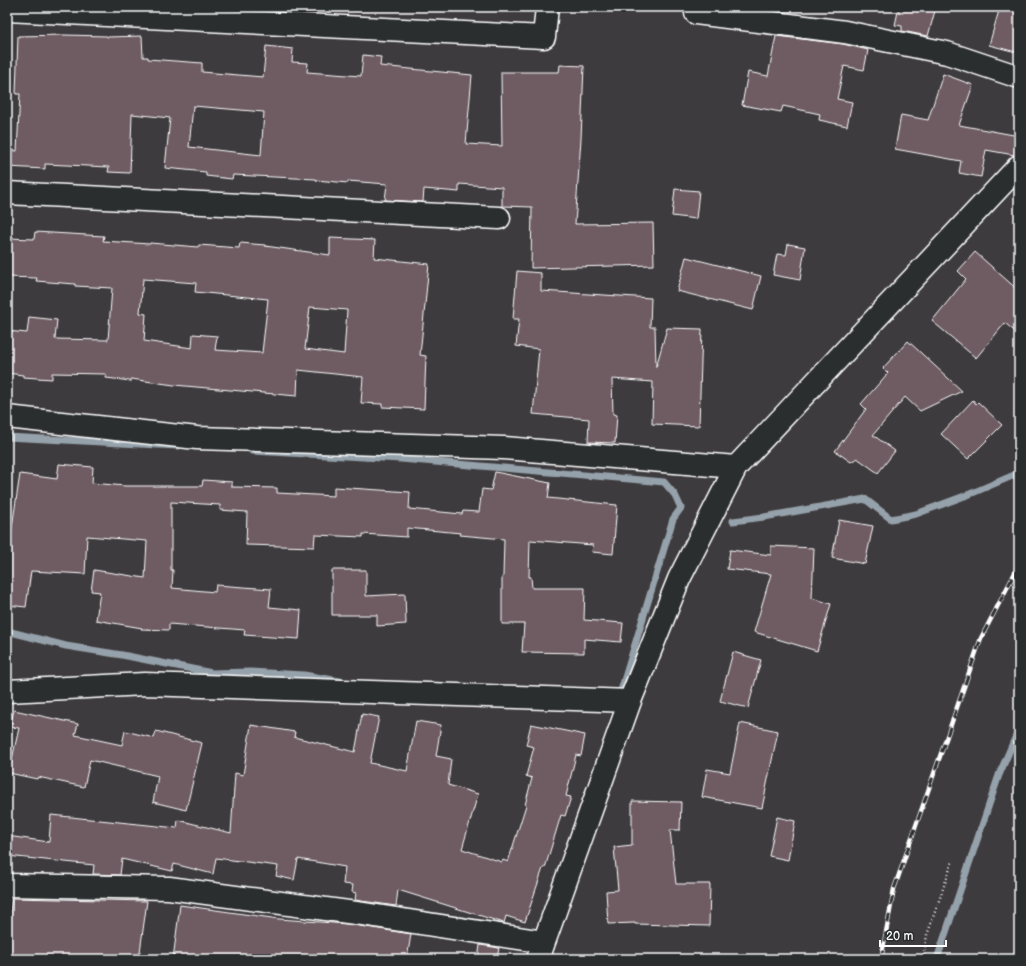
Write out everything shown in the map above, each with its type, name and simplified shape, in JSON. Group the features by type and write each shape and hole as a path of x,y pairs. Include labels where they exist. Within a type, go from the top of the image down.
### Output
{"street":[{"path":"7,10 544,37 547,7"},
{"path":"696,13 845,32 947,53 1019,77"},
{"path":"7,885 169,888 363,914 541,951 630,701 679,579 736,467 1019,166"},
{"path":"7,193 499,218"},
{"path":"7,417 198,438 504,448 736,467"},
{"path":"7,691 145,684 630,701"}],"path":[{"path":"923,959 928,935 953,860"}],"building":[{"path":"899,7 936,7 928,36 902,31 902,26 895,25"},
{"path":"1000,7 1009,7 1019,10 1019,41 1016,52 989,45"},
{"path":"18,36 142,36 143,57 148,57 148,59 202,63 202,72 263,77 266,46 293,49 292,62 308,63 307,72 361,76 363,55 381,57 380,66 472,75 466,144 502,146 501,72 559,72 560,65 584,66 575,224 653,223 654,265 531,268 532,207 502,206 502,187 459,184 459,192 424,189 423,202 385,200 387,184 348,181 348,183 316,179 233,175 232,179 206,176 206,172 165,168 170,118 132,114 130,173 108,172 109,167 45,164 45,169 7,167 7,150 17,151 20,94 16,94","holes":["193,106 264,112 261,155 189,147"]},
{"path":"776,36 843,44 868,50 864,70 844,66 837,99 852,102 847,126 819,120 820,114 783,106 781,112 742,105 748,72 768,76"},
{"path":"943,74 973,85 959,125 1019,136 1019,154 1014,155 986,150 981,177 959,173 961,161 895,149 901,115 928,120"},
{"path":"675,189 699,191 696,219 672,216"},
{"path":"35,232 104,236 103,241 198,247 199,245 239,248 240,243 265,245 330,255 330,238 375,240 374,258 429,264 420,355 426,356 424,409 382,407 382,404 361,403 363,377 298,370 297,396 174,385 131,379 131,381 106,378 106,374 52,373 52,379 23,377 23,375 7,373 7,331 27,333 29,317 57,320 55,339 108,340 112,288 75,286 75,284 36,281 37,278 7,277 7,238 34,239","holes":["143,279 196,283 195,292 268,299 262,353 215,350 217,336 193,334 192,348 144,341 146,314 140,313","310,307 347,310 344,354 305,349"]},
{"path":"788,244 805,247 800,280 773,275 777,254 786,255"},
{"path":"975,252 1019,291 1019,335 1005,323 976,358 932,321 966,279 958,271"},
{"path":"686,257 761,276 753,310 677,291"},
{"path":"517,271 541,273 541,291 651,298 650,327 655,327 656,367 667,328 702,329 699,426 652,424 653,382 612,379 613,414 617,415 615,443 588,442 589,419 533,414 539,349 516,346 519,319 513,319"},
{"path":"908,341 962,391 920,411 905,397 873,435 895,451 878,473 857,458 851,462 835,451 866,409 861,404 888,373 883,368"},
{"path":"973,400 976,404 978,402 1002,425 968,459 941,434"},
{"path":"59,464 93,467 92,483 125,486 202,486 203,480 232,482 232,487 277,488 277,493 334,496 334,487 410,492 409,509 462,514 463,511 479,512 482,489 491,490 495,472 550,483 548,498 617,505 613,554 592,552 593,545 530,540 529,577 531,577 532,588 585,588 584,620 623,623 621,642 584,639 584,653 522,652 524,624 502,624 504,539 407,528 407,537 363,534 363,537 315,535 314,547 246,545 247,512 220,510 220,505 171,502 171,570 173,570 172,588 215,592 216,585 271,589 269,607 301,610 299,639 244,635 245,630 169,624 169,630 141,629 142,628 96,620 100,592 91,591 94,570 145,578 147,541 87,536 85,574 31,571 26,607 7,605 8,534 11,534 20,474 57,479"},
{"path":"839,520 873,526 865,564 832,558"},
{"path":"771,546 814,548 812,598 831,604 817,651 754,632 771,574 727,569 730,550 771,555"},
{"path":"332,570 366,570 366,596 405,594 406,624 377,626 377,615 332,615"},
{"path":"733,652 761,660 748,708 720,701"},
{"path":"14,710 78,724 75,735 122,745 125,731 154,738 156,731 202,743 186,810 153,802 158,776 90,760 84,787 38,777 37,779 9,773 19,728 10,727"},
{"path":"362,714 379,717 370,763 407,771 416,721 441,725 436,756 451,759 448,785 478,794 462,849 502,862 503,860 508,862 526,805 532,778 526,776 534,747 526,745 531,724 585,735 581,756 576,755 566,796 571,797 565,816 561,815 545,868 543,868 525,922 506,916 504,923 398,890 396,906 355,900 356,893 352,892 353,885 343,884 345,867 298,859 294,880 276,876 278,866 216,858 213,874 174,864 172,871 122,859 120,875 93,874 94,865 7,856 7,836 49,842 51,815 177,828 178,820 231,833 235,773 243,775 251,725 295,732 294,737 355,752"},
{"path":"740,723 778,731 762,808 702,797 707,769 730,773"},
{"path":"632,801 681,802 680,830 670,830 676,884 710,884 709,926 635,923 608,924 606,891 618,890 614,847 632,845"},
{"path":"777,817 795,821 788,860 769,856"},
{"path":"12,898 147,901 139,959 7,959 7,931"},
{"path":"180,905 279,919 347,924 411,934 407,959 173,959"},
{"path":"480,945 499,948 497,959 478,959"}],"waterway":[{"path":"7,437 178,446"},
{"path":"252,451 401,459 664,482 675,495 681,508 673,519 620,694 615,695"},
{"path":"733,521 865,499 891,519 916,514 970,494 1019,473"},
{"path":"7,631 66,646 122,655 212,673 250,672 304,675 340,681"},
{"path":"937,959 999,775 1019,729"}],"railway":[{"path":"881,959 894,889 981,638 1019,565"}]}
